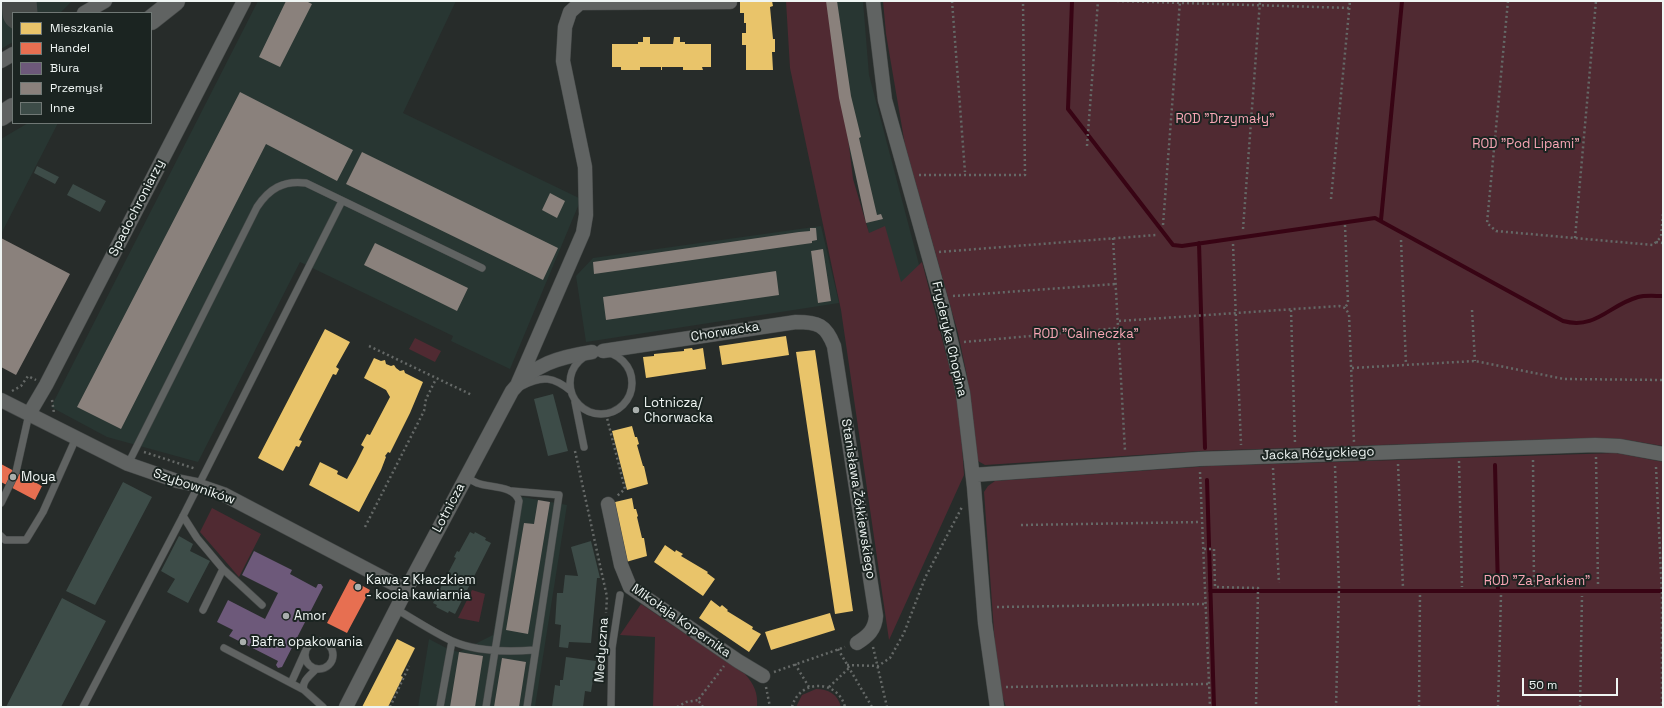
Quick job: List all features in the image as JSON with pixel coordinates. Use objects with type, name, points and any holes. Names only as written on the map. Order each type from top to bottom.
[{"type":"street","points":[[86,12],[105,1]]},
{"type":"street","points":[[152,19],[175,1]]},
{"type":"street","name":"Spadochroniarzy","points":[[29,414],[46,385],[244,1]]},
{"type":"street","name":"Fryderyka Chopina","points":[[873,1],[885,100],[955,354],[963,393],[974,481],[985,623],[997,707]]},
{"type":"street","points":[[515,388],[581,242],[586,215],[585,167],[563,60],[565,27],[570,12],[580,3],[730,2]]},
{"type":"street","points":[[1,61],[12,55]]},
{"type":"street","points":[[1,116],[12,109]]},
{"type":"street","name":"Chorwacka","points":[[598,352],[796,322],[807,322],[823,327],[831,337],[834,346]]},
{"type":"street","name":"Stanisława Żółkiewskiego","points":[[834,346],[876,616],[875,624],[870,634]]},
{"type":"street","name":"Lotnicza","points":[[346,707],[406,590],[515,388],[534,369],[545,363],[558,358],[598,352]]},
{"type":"street","name":"Szybowników","points":[[2,403],[29,414],[128,464],[177,481],[197,485],[223,494],[406,590]]},
{"type":"street","name":"Jacka Różyckiego","points":[[974,481],[1199,458],[1595,445],[1619,446],[1663,454]]},
{"type":"street","name":"Mikołaja Kopernika","points":[[608,504],[621,565],[630,587],[731,657],[763,676]]},
{"type":"street","points":[[857,643],[870,634]]},
{"type":"lane","points":[[128,464],[257,207],[265,196],[282,184],[297,182],[306,183],[482,268]]},
{"type":"lane","points":[[83,707],[182,516],[342,200]]},
{"type":"lane","points":[[575,400],[580,406],[590,412],[606,414],[619,409],[627,402],[632,389],[633,382],[628,366],[617,355],[598,352],[583,357],[577,363],[571,374],[571,391],[575,400],[584,447]]},
{"type":"lane","points":[[515,388],[546,379],[557,380],[571,391]]},
{"type":"lane","points":[[1,503],[16,472],[29,414]]},
{"type":"lane","points":[[1,536],[5,540],[26,540],[43,512],[76,438]]},
{"type":"lane","points":[[466,477],[477,483],[512,491],[558,495],[534,650],[534,663],[527,707]]},
{"type":"lane","points":[[486,707],[519,507],[518,496],[512,491]]},
{"type":"lane","points":[[182,516],[197,538],[224,569],[262,605]]},
{"type":"lane","points":[[203,610],[224,569]]},
{"type":"lane","name":"Medyczna","points":[[611,707],[612,648],[620,595]]},
{"type":"lane","points":[[396,609],[452,641],[468,647],[496,651],[534,650]]},
{"type":"lane","points":[[291,682],[305,652],[309,644],[316,640],[325,641],[331,647],[334,655],[331,662],[325,668],[316,669],[307,663],[305,652]]},
{"type":"lane","points":[[440,707],[452,641]]},
{"type":"lane","points":[[224,648],[291,682],[304,690],[323,707]]},
{"type":"lane","points":[[304,690],[304,682],[316,669]]},
{"type":"path","points":[[952,1],[965,172]]},
{"type":"path","points":[[914,175],[1025,175],[1023,1]]},
{"type":"path","points":[[1087,146],[1098,1]]},
{"type":"path","points":[[1118,1],[1350,8]]},
{"type":"path","points":[[1243,229],[1260,1]]},
{"type":"path","points":[[1331,199],[1350,1]]},
{"type":"path","points":[[1508,1],[1487,223],[1496,231],[1653,245],[1661,237],[1663,214]]},
{"type":"path","points":[[1575,238],[1596,1]]},
{"type":"path","points":[[1163,225],[1180,2]]},
{"type":"path","points":[[1345,225],[1348,302],[1345,308]]},
{"type":"path","points":[[939,252],[1156,235]]},
{"type":"path","points":[[1113,238],[1126,456]]},
{"type":"path","points":[[1401,240],[1406,365]]},
{"type":"path","points":[[1656,242],[1663,243]]},
{"type":"path","points":[[1233,244],[1242,450]]},
{"type":"path","points":[[950,296],[1116,284]]},
{"type":"path","points":[[1119,321],[1339,306],[1345,308],[1349,314],[1354,447]]},
{"type":"path","points":[[1291,310],[1295,449]]},
{"type":"path","points":[[1472,310],[1475,361]]},
{"type":"path","points":[[962,342],[1119,328]]},
{"type":"path","points":[[369,346],[472,395]]},
{"type":"path","points":[[1352,368],[1475,361],[1564,379],[1663,380]]},
{"type":"path","points":[[365,527],[424,411],[426,399],[436,378]]},
{"type":"path","points":[[606,414],[625,489],[608,504]]},
{"type":"path","points":[[575,451],[607,597]]},
{"type":"path","points":[[1596,454],[1598,584]]},
{"type":"path","points":[[1533,456],[1534,588]]},
{"type":"path","points":[[1459,458],[1462,587]]},
{"type":"path","points":[[1398,460],[1403,588]]},
{"type":"path","points":[[1335,462],[1339,587],[1336,707]]},
{"type":"path","points":[[1273,464],[1279,584]]},
{"type":"path","points":[[1200,467],[1201,522],[1205,549],[1210,707]]},
{"type":"path","points":[[1656,467],[1662,594],[1662,707]]},
{"type":"path","points":[[829,687],[848,667],[878,666],[890,658],[904,633],[924,578],[974,481]]},
{"type":"path","points":[[1021,525],[1201,522]]},
{"type":"path","points":[[1205,549],[1214,549],[1215,588],[1258,588],[1256,707]]},
{"type":"path","points":[[1419,707],[1420,593]]},
{"type":"path","points":[[1498,707],[1501,595]]},
{"type":"path","points":[[1580,707],[1582,596]]},
{"type":"path","points":[[992,607],[1206,604]]},
{"type":"path","points":[[870,634],[887,707]]},
{"type":"path","points":[[770,707],[763,676],[857,643]]},
{"type":"path","points":[[838,649],[872,707]]},
{"type":"path","points":[[676,707],[686,702],[698,700],[731,657]]},
{"type":"path","points":[[795,664],[809,687]]},
{"type":"path","points":[[390,707],[409,666]]},
{"type":"path","points":[[1009,687],[1209,684]]},
{"type":"path","points":[[792,707],[798,695],[809,687],[819,685],[829,687],[840,696],[845,707]]},
{"type":"path","points":[[698,700],[703,707]]},
{"type":"shaded area","points":[[1,1],[72,1],[61,12],[12,12],[12,43],[1,49]]},
{"type":"shaded area","points":[[258,1],[456,1],[403,113],[581,199],[510,369],[451,341],[453,336],[300,262],[198,462],[107,437],[51,407]]},
{"type":"shaded area","points":[[825,1],[863,1],[869,75],[922,276],[891,287],[876,264],[837,98]]},
{"type":"shaded area","points":[[26,124],[57,124],[1,234],[1,139]]},
{"type":"shaded area","points":[[821,226],[839,303],[586,342],[576,276],[593,258]]},
{"type":"shaded area","points":[[517,496],[567,505],[535,707],[418,707],[429,639],[450,650],[459,652],[493,635]]},
{"type":"green space","points":[[786,1],[834,1],[837,45],[853,179],[869,233],[885,226],[901,282],[922,262],[959,404],[964,475],[889,640],[841,310],[790,68]]},
{"type":"green space","points":[[883,1],[1663,1],[1663,446],[1622,439],[1587,438],[1200,451],[985,465],[978,461],[967,376],[958,333],[905,145],[886,34]]},
{"type":"green space","points":[[415,338],[441,351],[435,362],[409,349]]},
{"type":"green space","name":"ROD \"Za Parkiem\"","points":[[1616,453],[1663,462],[1663,707],[1006,707],[1000,688],[995,645],[984,492],[988,486],[995,481],[1211,466]]},
{"type":"green space","points":[[212,508],[261,534],[239,577],[200,532]]},
{"type":"green space","points":[[472,590],[485,594],[479,622],[458,618]]},
{"type":"green space","points":[[641,604],[745,674],[755,689],[757,707],[653,707],[655,637],[620,635]]},
{"type":"green space","points":[[816,689],[825,690],[832,693],[840,702],[841,707],[796,707],[802,695]]},
{"type":"building: Mieszkania","points":[[740,1],[772,1],[773,6],[770,7],[773,39],[775,39],[775,52],[772,52],[773,70],[746,70],[746,45],[742,45],[742,33],[746,33],[746,23],[744,23],[744,13],[740,13]]},
{"type":"building: Mieszkania","points":[[643,37],[650,37],[650,44],[673,44],[674,37],[680,37],[680,42],[685,42],[685,44],[711,44],[711,67],[702,67],[703,70],[683,70],[683,67],[662,67],[661,70],[661,67],[640,67],[640,70],[621,70],[621,67],[612,67],[612,44],[638,44],[638,42],[643,42]]},
{"type":"building: Mieszkania","points":[[325,329],[350,342],[336,367],[339,369],[336,375],[333,374],[299,440],[302,441],[299,447],[296,446],[283,471],[258,458]]},
{"type":"building: Mieszkania","points":[[786,336],[789,355],[722,365],[719,346]]},
{"type":"building: Mieszkania","points":[[692,348],[693,350],[703,348],[706,369],[646,378],[643,357],[654,356],[654,354],[684,351],[684,349]]},
{"type":"building: Mieszkania","points":[[815,350],[853,611],[835,614],[796,352]]},
{"type":"building: Mieszkania","points":[[374,358],[381,361],[385,360],[386,364],[391,366],[394,365],[400,371],[404,370],[405,373],[423,382],[410,413],[390,453],[388,452],[385,456],[386,457],[381,470],[359,512],[309,485],[320,462],[338,471],[337,474],[347,479],[364,447],[361,445],[367,434],[370,435],[390,397],[386,390],[364,378]]},
{"type":"building: Mieszkania","points":[[632,426],[639,444],[637,445],[648,484],[627,490],[612,431]]},
{"type":"building: Mieszkania","points":[[632,498],[634,509],[636,509],[638,516],[642,538],[644,538],[647,556],[626,562],[611,503]]},
{"type":"building: Mieszkania","points":[[665,545],[675,552],[676,550],[683,554],[681,556],[708,572],[707,573],[715,579],[703,596],[654,562]]},
{"type":"building: Mieszkania","points":[[711,600],[720,607],[722,605],[728,610],[727,611],[753,627],[752,629],[761,634],[749,652],[699,618]]},
{"type":"building: Mieszkania","points":[[830,613],[835,630],[771,650],[765,632]]},
{"type":"building: Mieszkania","points":[[397,639],[415,648],[388,707],[362,707]]},
{"type":"building: Handel","name":"Moya","points":[[1,464],[42,486],[35,500],[1,482]]},
{"type":"building: Handel","points":[[350,579],[370,590],[347,633],[327,623]]},
{"type":"building: Biura","points":[[254,551],[292,570],[290,574],[316,588],[318,584],[321,584],[323,587],[282,667],[278,668],[276,665],[278,661],[229,636],[233,630],[217,622],[228,600],[265,619],[278,593],[242,575]]},
{"type":"building: Przemysł","points":[[286,1],[306,1],[312,4],[280,67],[259,57]]},
{"type":"building: Przemysł","points":[[826,1],[837,1],[851,96],[861,137],[859,138],[877,215],[881,214],[883,219],[866,223],[839,98]]},
{"type":"building: Przemysł","points":[[240,92],[353,150],[337,181],[266,144],[121,429],[77,407]]},
{"type":"building: Przemysł","points":[[362,152],[558,248],[543,280],[346,184]]},
{"type":"building: Przemysł","points":[[550,193],[565,201],[557,218],[542,210]]},
{"type":"building: Przemysł","points":[[810,228],[816,228],[817,240],[812,241],[812,243],[594,274],[593,262],[810,231]]},
{"type":"building: Przemysł","points":[[1,238],[70,274],[16,375],[1,367]]},
{"type":"building: Przemysł","points":[[375,243],[468,288],[457,311],[364,265]]},
{"type":"building: Przemysł","points":[[823,249],[831,301],[818,303],[811,251]]},
{"type":"building: Przemysł","points":[[776,271],[779,295],[606,320],[603,297]]},
{"type":"building: Przemysł","points":[[538,500],[550,502],[528,634],[506,630],[524,523],[534,524]]},
{"type":"building: Przemysł","points":[[459,652],[483,656],[475,707],[450,707]]},
{"type":"building: Przemysł","points":[[502,658],[526,662],[519,707],[494,707]]},
{"type":"building: Inne","points":[[37,166],[59,177],[55,184],[34,173]]},
{"type":"building: Inne","points":[[73,184],[106,201],[100,212],[67,195]]},
{"type":"building: Inne","points":[[553,394],[568,451],[548,456],[534,399]]},
{"type":"building: Inne","points":[[123,482],[152,497],[95,605],[66,591]]},
{"type":"building: Inne","points":[[470,532],[474,534],[475,532],[486,538],[485,540],[491,543],[455,614],[449,611],[448,613],[436,607],[437,605],[433,603],[443,583],[441,582],[444,576],[446,577],[456,558],[454,557],[457,551],[459,552]]},
{"type":"building: Inne","points":[[179,536],[193,544],[190,551],[210,561],[188,603],[167,592],[175,579],[161,571]]},
{"type":"building: Inne","points":[[591,541],[600,578],[597,578],[591,643],[569,642],[568,648],[559,647],[561,625],[555,624],[557,593],[563,593],[565,575],[578,576],[571,547]]},
{"type":"building: Inne","points":[[62,598],[106,621],[61,707],[6,707]]},
{"type":"building: Inne","points":[[566,657],[596,661],[591,692],[585,691],[583,707],[552,707],[555,685],[560,686],[560,680],[563,680]]},
{"type":"waterway","points":[[1072,1],[1068,109],[1173,245],[1182,246],[1375,218],[1563,321],[1575,323],[1585,322],[1638,297],[1663,296]]},
{"type":"waterway","points":[[1381,220],[1402,1]]},
{"type":"waterway","points":[[1199,243],[1205,448]]},
{"type":"waterway","points":[[1495,465],[1498,591]]},
{"type":"waterway","points":[[1207,480],[1214,707]]},
{"type":"waterway","points":[[1210,591],[1663,591]]},
{"type":"taxiway","points":[[19,1],[20,12]]},
{"type":"place","name":"Lotnicza/ Chorwacka","points":[[636,410]]},
{"type":"place","name":"Moya","points":[[13,477]]},
{"type":"place","name":"Kawa z Kłaczkiem - kocia kawiarnia","points":[[358,587]]},
{"type":"place","name":"Amor","points":[[286,616]]},
{"type":"place","name":"Bafra opakowania","points":[[243,642]]},
{"type":"park label","name":"ROD \"Drzymały\"","points":[[1225,119]]},
{"type":"park label","name":"ROD \"Pod Lipami\"","points":[[1526,144]]},
{"type":"park label","name":"ROD \"Calineczka\"","points":[[1086,334]]}]
